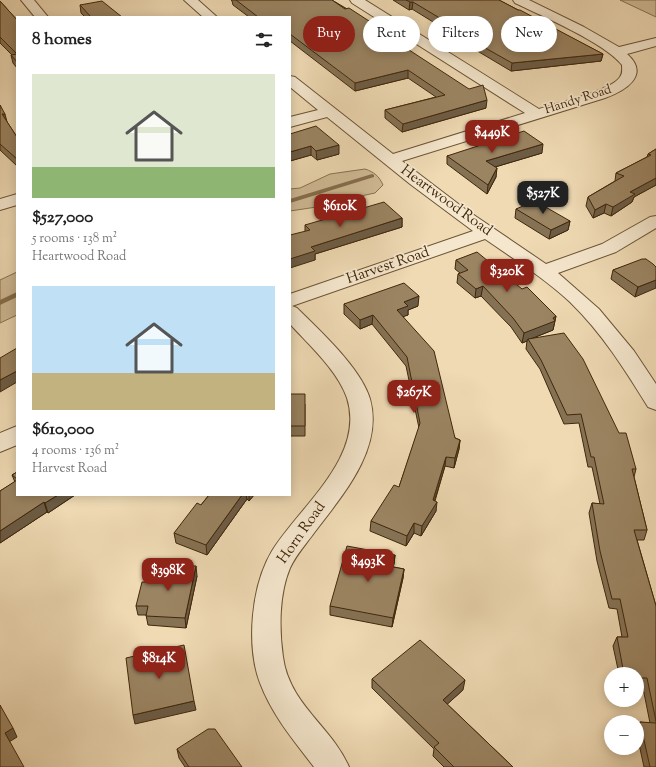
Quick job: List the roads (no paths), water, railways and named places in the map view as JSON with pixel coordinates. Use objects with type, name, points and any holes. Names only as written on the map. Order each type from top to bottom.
[{"type":"street","points":[[26,0],[41,16]]},
{"type":"street","points":[[190,0],[210,16]]},
{"type":"street","points":[[356,0],[537,114]]},
{"type":"street","name":"Handy Road","points":[[390,160],[605,93],[624,82],[630,72],[630,66],[627,60],[617,52],[519,0]]},
{"type":"street","points":[[617,52],[656,42]]},
{"type":"street","name":"Heartwood Road","points":[[291,81],[390,160],[461,214],[545,271],[592,313],[627,356],[656,402]]},
{"type":"street","points":[[291,122],[330,112]]},
{"type":"street","points":[[545,271],[609,248],[656,221]]},
{"type":"street","name":"Harvest Road","points":[[291,301],[487,232]]},
{"type":"street","name":"Horn Road","points":[[291,313],[334,359],[353,386],[359,398],[363,414],[360,436],[353,457],[331,492],[281,559],[273,577],[269,603],[267,648],[271,672],[284,701],[333,767]]},
{"type":"street","points":[[0,444],[16,435]]},
{"type":"waterway","points":[[291,201],[372,176]]},
{"type":"waterway","points":[[0,303],[16,295]]}]
